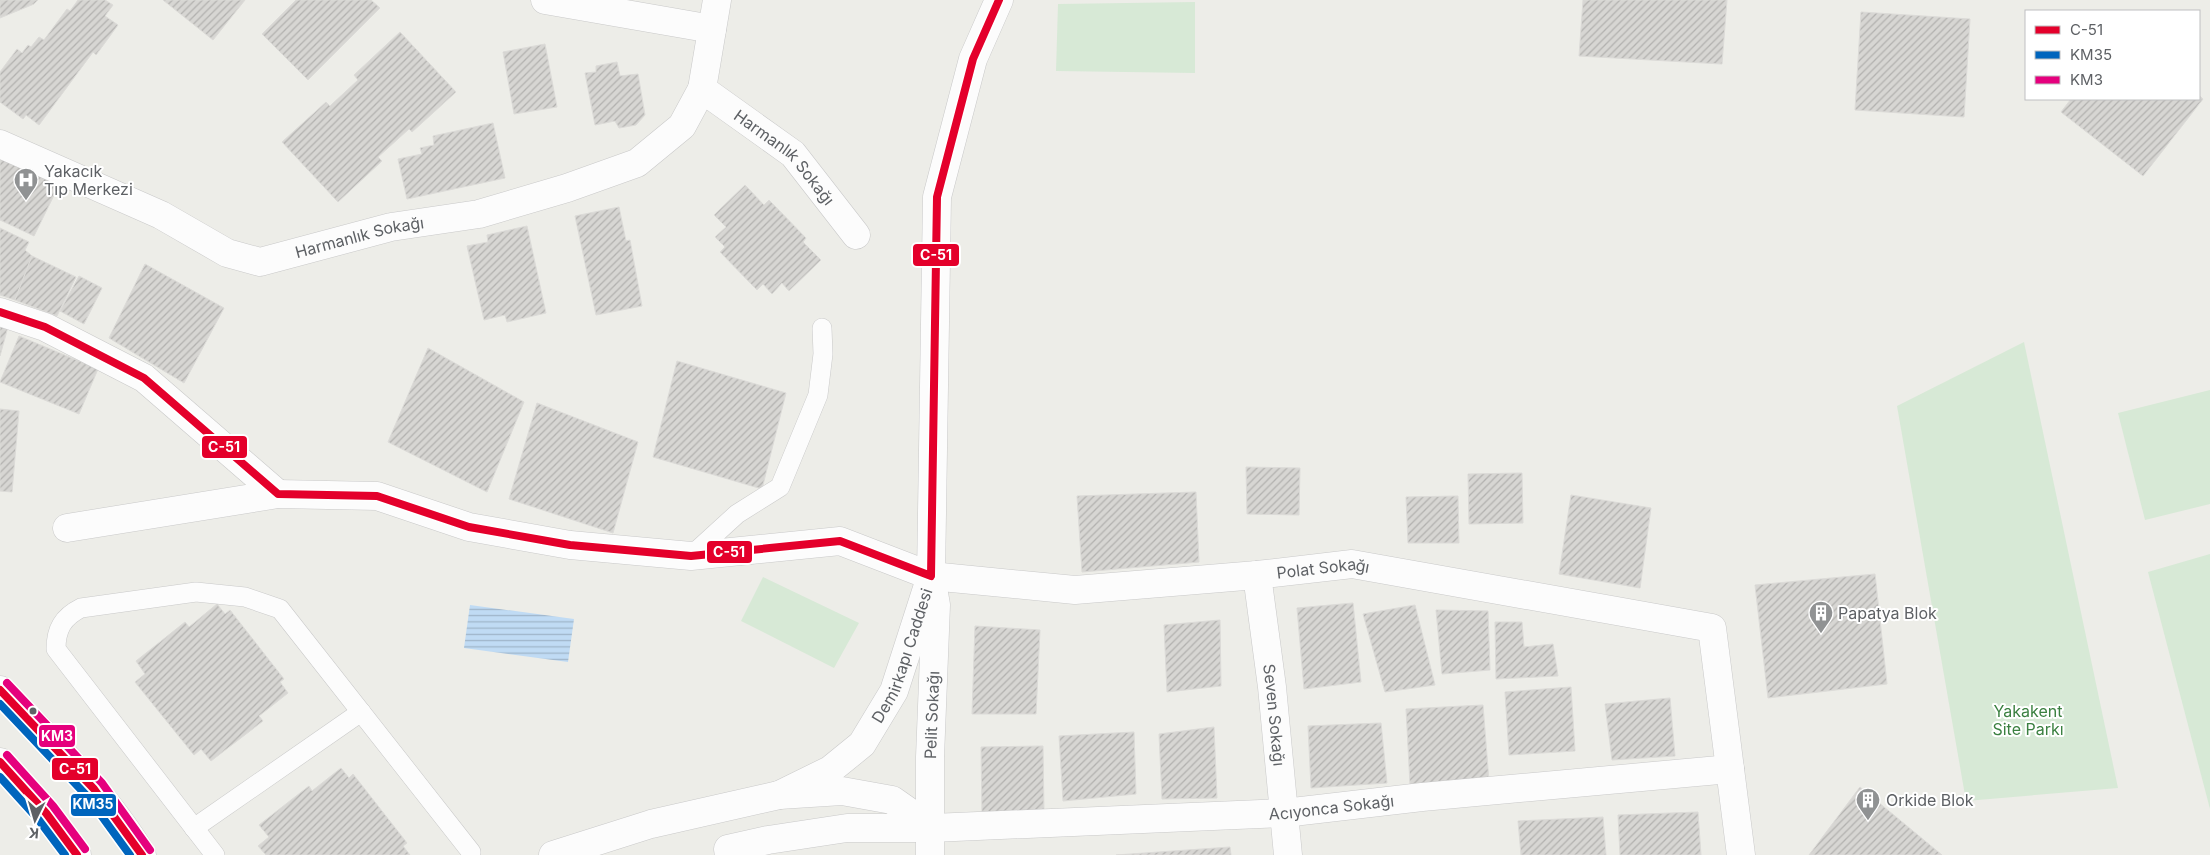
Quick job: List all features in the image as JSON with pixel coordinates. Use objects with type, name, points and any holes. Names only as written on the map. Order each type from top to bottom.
[{"type":"street","points":[[545,0],[712,29]]},
{"type":"street","name":"Harmanlık Sokağı","points":[[0,144],[161,214],[227,253],[260,262],[391,227],[478,214],[567,188],[637,164],[682,126],[702,89],[717,0]]},
{"type":"street","name":"Demirkapı Caddesi","points":[[553,855],[651,824],[779,795],[830,770],[862,744],[894,691],[931,576],[937,197],[973,59],[999,0]]},
{"type":"street","name":"Harmanlık Sokağı","points":[[702,89],[792,154],[856,235]]},
{"type":"street","points":[[0,312],[45,327],[144,378],[278,494]]},
{"type":"street","name":"Polat Sokağı","points":[[67,528],[278,494],[376,496],[469,527],[570,545],[691,556],[840,541],[931,576],[1075,590],[1257,575],[1352,564],[1712,628],[1730,768]]},
{"type":"street","name":"Seven Sokağı","points":[[1257,575],[1272,688],[1288,855]]},
{"type":"street","name":"Pelit Sokağı","points":[[930,855],[932,828],[930,757],[936,605],[931,576]]},
{"type":"street","points":[[0,690],[80,774],[132,838],[142,855]]},
{"type":"street","points":[[0,762],[46,813],[77,855]]},
{"type":"street","points":[[1730,768],[1741,855]]},
{"type":"street","name":"Acıyonca Sokağı","points":[[729,855],[728,848],[847,828],[932,828],[1284,813],[1422,796],[1730,768]]},
{"type":"street","points":[[779,795],[842,791],[892,800],[932,828]]},
{"type":"lane","points":[[691,556],[737,514],[780,487],[818,395],[823,354],[822,328]]},
{"type":"lane","points":[[215,855],[56,649],[58,630],[71,613],[81,608],[196,592],[245,597],[280,609],[471,852]]},
{"type":"lane","points":[[194,828],[361,712]]},
{"type":"green space","points":[[1195,2],[1195,73],[1056,71],[1058,4]]},
{"type":"green space","name":"Yakakent Site Parkı","points":[[2024,342],[2118,788],[1966,801],[1897,406]]},
{"type":"green space","points":[[2210,390],[2210,504],[2145,520],[2118,413]]},
{"type":"green space","points":[[2210,554],[2210,809],[2148,572]]},
{"type":"green space","points":[[763,577],[859,623],[834,668],[741,621]]},
{"type":"water","points":[[470,605],[574,619],[568,662],[464,648]]},
{"type":"building","points":[[0,0],[38,0],[34,4],[0,18]]},
{"type":"building","points":[[78,0],[105,0],[113,5],[105,16],[118,25],[96,55],[93,52],[39,125],[26,115],[23,119],[0,102],[0,72],[17,49],[22,53],[28,45],[31,47],[39,37],[44,40],[67,9],[70,11]]},
{"type":"building","points":[[163,0],[245,0],[213,40]]},
{"type":"building","points":[[296,0],[371,0],[380,8],[308,80],[262,34]]},
{"type":"building","points":[[1583,0],[1727,0],[1722,64],[1579,56]]},
{"type":"building","points":[[1861,12],[1970,19],[1964,117],[1855,110]]},
{"type":"building","points":[[400,32],[456,92],[412,132],[409,129],[378,157],[382,161],[338,202],[282,142],[326,102],[330,106],[358,80],[354,75]]},
{"type":"building","points":[[545,44],[557,107],[514,114],[503,52]]},
{"type":"building","points":[[617,62],[620,76],[638,74],[645,115],[636,125],[619,128],[615,121],[595,125],[585,73],[596,72],[596,66]]},
{"type":"building","points":[[2200,96],[2203,99],[2143,176],[2061,112],[2070,100],[2200,100]]},
{"type":"building","points":[[493,123],[505,178],[407,199],[398,159],[422,154],[420,148],[434,145],[433,136]]},
{"type":"building","name":"Yakacık Tıp Merkezi","points":[[0,157],[60,183],[34,236],[0,220]]},
{"type":"building","points":[[745,185],[764,205],[769,200],[806,238],[803,242],[821,260],[789,291],[782,283],[772,294],[763,284],[757,290],[720,252],[725,247],[715,237],[726,227],[714,215]]},
{"type":"building","points":[[619,207],[626,241],[630,240],[642,306],[596,315],[575,216]]},
{"type":"building","points":[[527,226],[546,313],[507,322],[505,315],[484,320],[467,246],[488,242],[487,235]]},
{"type":"building","points":[[0,228],[29,242],[25,250],[32,256],[15,300],[0,295]]},
{"type":"building","points":[[32,256],[76,277],[57,316],[15,300]]},
{"type":"building","points":[[145,264],[224,308],[184,383],[109,338]]},
{"type":"building","points":[[79,276],[102,288],[84,324],[60,311]]},
{"type":"building","points":[[0,313],[11,316],[0,356]]},
{"type":"building","points":[[19,336],[98,369],[79,414],[0,382]]},
{"type":"building","points":[[428,348],[524,402],[487,492],[388,442]]},
{"type":"building","points":[[677,361],[786,393],[762,489],[653,457]]},
{"type":"building","points":[[537,403],[638,442],[613,533],[509,499]]},
{"type":"building","points":[[0,409],[19,411],[12,492],[0,491]]},
{"type":"building","points":[[1246,467],[1300,468],[1299,515],[1247,514]]},
{"type":"building","points":[[1522,473],[1523,523],[1469,524],[1468,474]]},
{"type":"building","points":[[1196,492],[1199,562],[1082,572],[1077,496]]},
{"type":"building","points":[[1571,495],[1651,508],[1640,588],[1559,574]]},
{"type":"building","points":[[1458,496],[1459,543],[1408,543],[1406,497]]},
{"type":"building","name":"Papatya Blok","points":[[1875,574],[1887,684],[1768,698],[1755,585]]},
{"type":"building","points":[[1353,603],[1361,682],[1304,689],[1297,608]]},
{"type":"building","points":[[217,604],[225,614],[230,610],[284,679],[280,682],[288,693],[259,716],[263,721],[211,761],[201,749],[194,755],[135,682],[145,674],[136,661],[185,622],[189,627]]},
{"type":"building","points":[[1415,605],[1435,685],[1385,692],[1363,614]]},
{"type":"building","points":[[1436,610],[1488,611],[1490,670],[1442,674]]},
{"type":"building","points":[[1220,620],[1221,686],[1167,692],[1164,625]]},
{"type":"building","points":[[1495,622],[1522,622],[1524,647],[1553,644],[1558,676],[1496,679]]},
{"type":"building","points":[[975,626],[1040,630],[1036,714],[972,714]]},
{"type":"building","points":[[1571,687],[1575,751],[1509,755],[1505,692]]},
{"type":"building","points":[[1670,698],[1675,756],[1612,760],[1605,704]]},
{"type":"building","points":[[1483,705],[1489,781],[1410,785],[1406,709]]},
{"type":"building","points":[[1381,723],[1387,783],[1311,788],[1308,726]]},
{"type":"building","points":[[1214,727],[1217,798],[1162,799],[1159,734]]},
{"type":"building","points":[[1134,732],[1136,794],[1063,801],[1059,736]]},
{"type":"building","points":[[1043,746],[1044,812],[982,816],[981,747]]},
{"type":"building","points":[[341,768],[349,778],[353,774],[407,843],[403,846],[410,855],[266,855],[258,846],[269,837],[259,825],[309,786],[312,791]]},
{"type":"building","name":"Orkide Blok","points":[[1860,787],[1942,855],[1809,855]]},
{"type":"building","points":[[1698,812],[1701,855],[1620,855],[1618,815]]},
{"type":"building","points":[[1603,817],[1606,855],[1521,855],[1518,821]]},
{"type":"building","points":[[1230,847],[1231,855],[1116,855]]},
{"type":"transit line","name":"C-51","points":[[0,312],[45,327],[144,378],[278,494],[377,496],[469,527],[570,545],[691,556],[840,541],[931,576],[937,197],[973,59],[999,0]]},
{"type":"transit line","name":"KM3","points":[[7,683],[102,783],[150,850]]},
{"type":"transit line","name":"C-51","points":[[0,690],[94,789],[142,855]]},
{"type":"transit line","name":"KM35","points":[[0,704],[87,796],[130,855]]},
{"type":"transit line","name":"KM3","points":[[7,755],[53,806],[85,849]]},
{"type":"transit line","name":"C-51","points":[[0,762],[46,813],[77,855]]},
{"type":"transit line","name":"KM35","points":[[0,777],[38,819],[65,855]]},
{"type":"place","name":"Yakacık Tıp Merkezi","points":[[26,201]]},
{"type":"place","name":"Papatya Blok","points":[[1821,634]]},
{"type":"place","name":"Orkide Blok","points":[[1868,821]]}]
